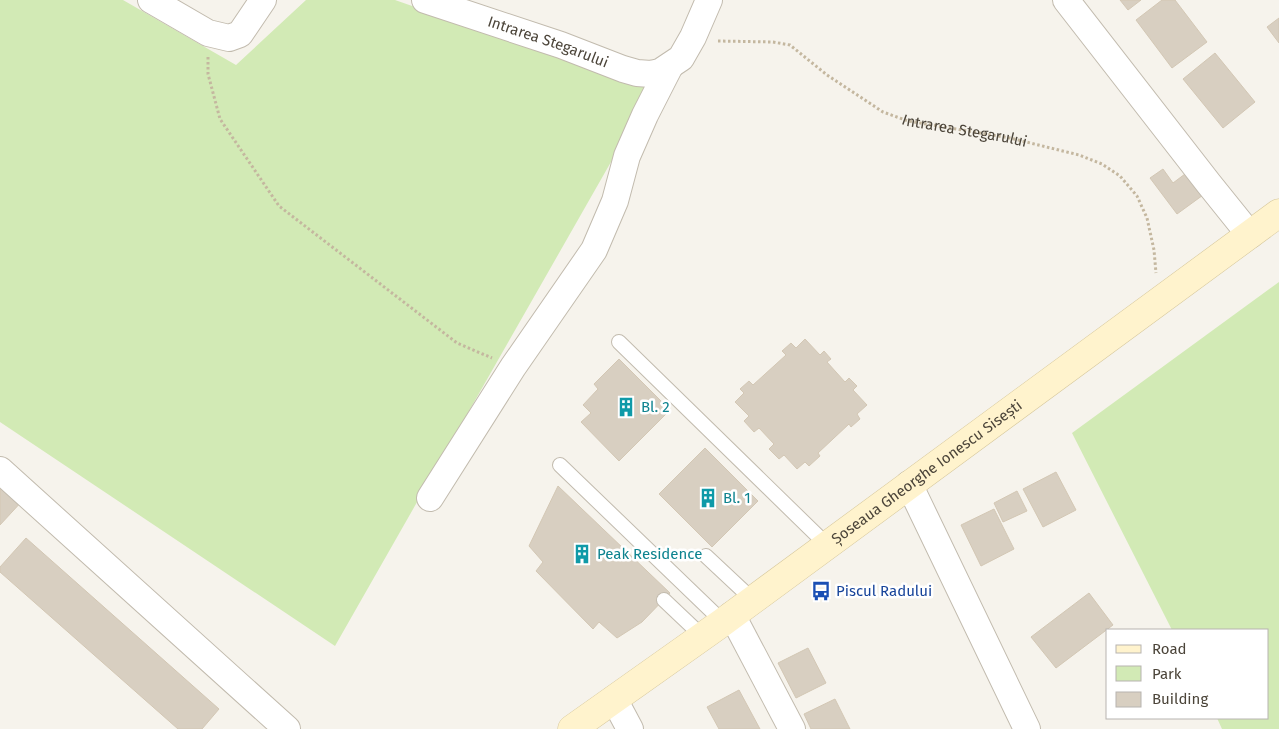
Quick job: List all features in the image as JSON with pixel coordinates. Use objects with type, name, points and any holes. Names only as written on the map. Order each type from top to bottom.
[{"type":"main road","name":"Șoseaua Gheorghe Ionescu Sisești","points":[[572,729],[727,618],[1279,213]]},
{"type":"street","points":[[151,0],[208,33],[229,38],[240,34],[263,0]]},
{"type":"street","name":"Intrarea Stegarului","points":[[425,0],[561,45],[637,73],[651,74],[660,72],[670,66]]},
{"type":"street","points":[[430,498],[513,367],[594,250],[615,201],[627,156],[645,115],[670,66],[681,58],[693,37],[709,0]]},
{"type":"street","points":[[1066,0],[1250,235]]},
{"type":"street","points":[[0,470],[287,729]]},
{"type":"street","points":[[909,484],[1027,729]]},
{"type":"street","points":[[727,618],[792,729]]},
{"type":"street","points":[[614,699],[630,729]]},
{"type":"lane","points":[[619,342],[827,545]]},
{"type":"lane","points":[[560,465],[727,618]]},
{"type":"lane","points":[[706,556],[727,618]]},
{"type":"lane","points":[[664,600],[727,618]]},
{"type":"path","points":[[208,33],[208,74],[220,119],[279,206],[457,343],[513,367]]},
{"type":"path","name":"Intrarea Stegarului","points":[[693,37],[717,41],[773,42],[790,45],[827,75],[883,112],[908,121],[1010,138],[1079,155],[1102,164],[1120,176],[1138,196],[1147,218],[1154,250],[1160,301]]},
{"type":"green space","points":[[0,0],[123,0],[236,65],[306,0],[395,0],[652,90],[335,646],[0,422]]},
{"type":"green space","points":[[1279,282],[1279,729],[1222,729],[1217,719],[1269,719],[1269,629],[1171,629],[1072,433]]},
{"type":"building","points":[[1120,0],[1141,0],[1128,10]]},
{"type":"building","points":[[1162,0],[1175,0],[1207,42],[1172,68],[1136,20]]},
{"type":"building","points":[[1279,18],[1279,43],[1267,27]]},
{"type":"building","points":[[1215,53],[1255,102],[1223,128],[1183,79]]},
{"type":"building","points":[[1193,168],[1210,190],[1177,214],[1150,178],[1163,169],[1173,183]]},
{"type":"building","points":[[805,339],[820,355],[824,351],[831,359],[827,362],[845,382],[849,378],[857,386],[853,390],[867,405],[857,414],[860,419],[851,427],[849,424],[818,453],[820,456],[809,466],[805,462],[797,469],[784,455],[779,459],[769,449],[774,444],[759,428],[754,432],[744,421],[749,416],[735,402],[744,393],[740,389],[749,381],[753,385],[786,355],[782,351],[791,343],[796,348]]},
{"type":"building","name":"Bl. 2","points":[[619,359],[670,410],[619,461],[581,422],[591,413],[583,405],[598,389],[594,384]]},
{"type":"building","name":"Bl. 1","points":[[705,448],[758,501],[712,547],[659,494]]},
{"type":"building","points":[[1056,472],[1076,510],[1043,527],[1023,489]]},
{"type":"building","points":[[0,478],[24,499],[0,525]]},
{"type":"building","name":"Peak Residence","points":[[558,486],[670,593],[642,622],[617,638],[599,622],[593,629],[536,571],[543,562],[529,546]]},
{"type":"building","points":[[1017,491],[1027,511],[1003,522],[994,503]]},
{"type":"building","points":[[994,509],[1014,549],[981,566],[961,525]]},
{"type":"building","points":[[26,538],[219,709],[202,729],[178,729],[0,572],[0,567]]},
{"type":"building","points":[[1089,593],[1113,625],[1056,668],[1031,637]]},
{"type":"building","points":[[808,648],[826,683],[796,698],[778,663]]},
{"type":"building","points":[[739,690],[760,729],[719,729],[707,707]]},
{"type":"building","points":[[835,699],[850,729],[811,729],[804,714]]},
{"type":"place","name":"Bl. 2","points":[[626,407]]},
{"type":"place","name":"Bl. 1","points":[[708,498]]},
{"type":"place","name":"Peak Residence","points":[[582,554]]},
{"type":"place","name":"Piscul Radului","points":[[821,591]]}]
